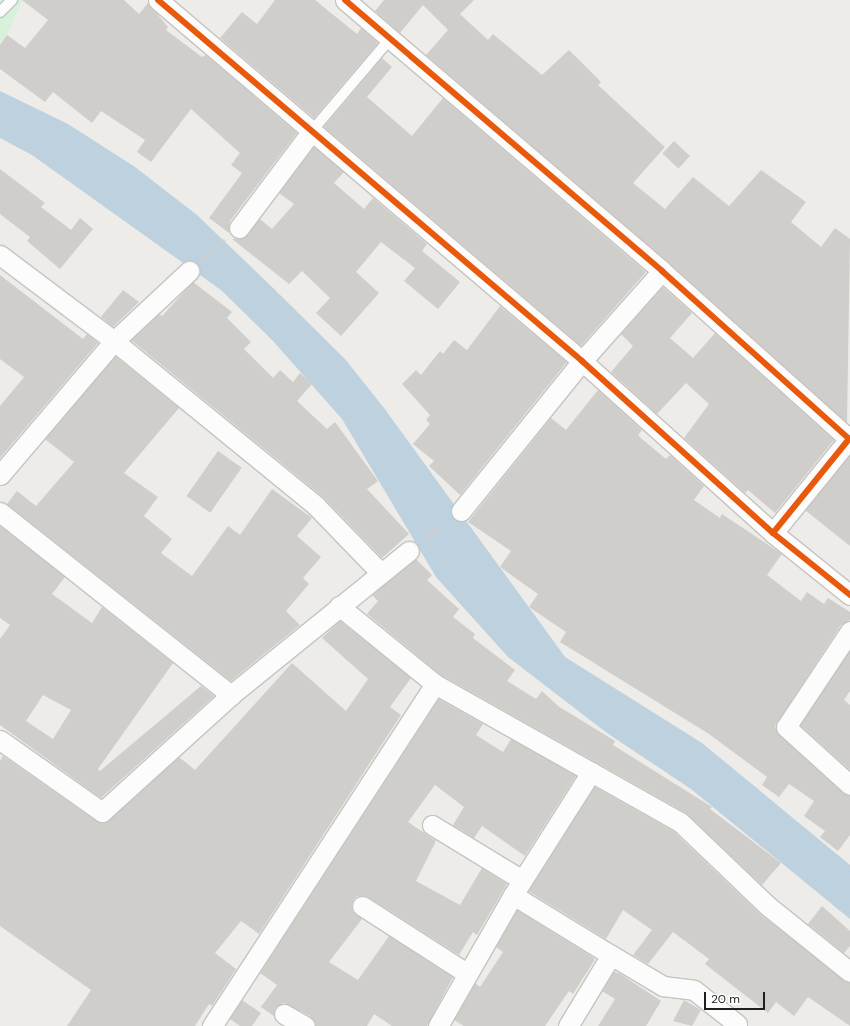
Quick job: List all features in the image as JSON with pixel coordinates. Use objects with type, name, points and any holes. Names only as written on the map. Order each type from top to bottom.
[{"type":"street","points":[[158,0],[311,132],[582,361],[773,533],[850,595]]},
{"type":"street","points":[[345,0],[662,271],[849,440],[773,533]]},
{"type":"street","points":[[239,228],[311,132]]},
{"type":"street","points":[[0,255],[114,341],[316,506],[380,572]]},
{"type":"street","points":[[0,475],[114,341],[189,271]]},
{"type":"street","points":[[461,511],[582,361],[662,271]]},
{"type":"street","points":[[0,512],[231,695]]},
{"type":"street","points":[[0,740],[102,812],[231,695],[380,572],[409,551]]},
{"type":"street","points":[[339,606],[435,684],[680,822],[768,906],[850,972]]},
{"type":"street","points":[[850,632],[786,727],[850,785]]},
{"type":"street","points":[[212,1026],[435,684]]},
{"type":"street","points":[[438,1026],[465,972],[517,887],[591,772]]},
{"type":"street","points":[[432,825],[611,955],[663,986],[694,990],[738,1025]]},
{"type":"street","points":[[362,906],[465,972]]},
{"type":"street","points":[[568,1026],[611,955]]},
{"type":"street","points":[[284,1014],[305,1026]]},
{"type":"lane","points":[[0,12],[12,0]]},
{"type":"lane","points":[[311,132],[390,38]]},
{"type":"path","points":[[189,271],[239,228]]},
{"type":"path","points":[[409,551],[461,511]]},
{"type":"green space","points":[[0,0],[22,0],[7,35],[0,44]]},
{"type":"water","points":[[0,91],[68,124],[135,167],[197,215],[271,286],[345,359],[384,408],[565,657],[702,743],[850,865],[850,919],[691,789],[607,733],[508,657],[436,577],[342,419],[273,341],[221,290],[32,155],[0,138]]},
{"type":"building","points":[[22,0],[124,0],[139,14],[148,3],[168,27],[166,30],[202,57],[206,55],[297,133],[230,221],[229,233],[209,218],[242,173],[231,165],[240,153],[191,109],[151,162],[137,152],[145,140],[101,111],[92,123],[53,92],[45,102],[0,69],[0,45],[7,35],[25,48],[48,20]]},
{"type":"building","points":[[275,0],[315,0],[357,34],[361,28],[378,43],[314,118],[220,38],[242,12],[257,24]]},
{"type":"building","points":[[384,0],[474,0],[460,14],[488,40],[493,34],[542,75],[569,50],[601,82],[598,85],[665,147],[633,183],[665,209],[693,177],[729,206],[761,170],[806,202],[791,222],[821,247],[835,228],[850,239],[847,423],[669,263],[426,55],[448,30],[423,5],[400,33],[375,11]]},
{"type":"building","points":[[382,58],[392,67],[367,97],[412,136],[443,98],[646,272],[581,346],[324,127]]},
{"type":"building","points":[[674,141],[690,156],[678,168],[662,153]]},
{"type":"building","points":[[314,147],[344,172],[334,183],[364,209],[373,198],[427,244],[422,251],[460,282],[438,309],[404,281],[415,268],[381,242],[356,272],[379,293],[341,336],[316,313],[330,298],[302,271],[289,284],[232,239],[244,238],[260,219],[272,229],[294,204],[279,193]]},
{"type":"building","points":[[0,169],[45,203],[41,207],[71,230],[80,218],[93,229],[60,269],[27,241],[30,237],[0,214]]},
{"type":"building","points":[[0,275],[83,339],[87,334],[98,343],[0,458],[0,406],[24,377],[0,359]]},
{"type":"building","points":[[193,282],[232,312],[227,318],[251,342],[244,349],[273,378],[280,370],[293,382],[300,373],[312,384],[297,401],[327,429],[335,422],[378,481],[367,489],[409,534],[382,558],[323,497],[131,340],[159,314],[162,316]]},
{"type":"building","points":[[663,287],[692,313],[670,338],[693,358],[715,333],[834,440],[775,513],[748,490],[745,493],[684,438],[709,404],[686,383],[657,414],[611,372],[633,346],[621,334]]},
{"type":"building","points":[[123,290],[139,302],[113,327],[101,317]]},
{"type":"building","points":[[500,306],[567,362],[460,495],[429,466],[434,461],[413,444],[430,424],[426,420],[430,415],[402,384],[416,370],[421,375],[440,351],[443,354],[454,340],[467,350]]},
{"type":"building","points":[[115,356],[179,408],[124,473],[158,497],[144,516],[172,539],[161,553],[192,576],[228,526],[240,535],[272,489],[312,518],[297,536],[321,557],[303,578],[309,584],[286,611],[300,625],[231,681],[7,504],[17,491],[36,506],[74,462],[45,439]]},
{"type":"building","points":[[598,390],[642,430],[638,435],[642,439],[666,459],[670,455],[704,486],[694,500],[720,518],[722,514],[782,554],[767,575],[801,601],[807,592],[824,604],[828,598],[850,612],[850,620],[841,625],[775,726],[779,735],[843,793],[850,796],[850,835],[838,851],[820,837],[825,831],[804,816],[814,801],[789,784],[779,797],[762,785],[767,777],[709,734],[560,642],[566,632],[529,607],[538,594],[500,567],[511,551],[468,522],[551,418],[566,430]]},
{"type":"building","points":[[218,451],[242,468],[210,513],[186,496]]},
{"type":"building","points":[[850,455],[850,546],[805,510]]},
{"type":"building","points":[[0,526],[65,577],[52,594],[92,623],[102,607],[173,663],[98,769],[100,771],[201,686],[214,696],[101,798],[0,725],[0,639],[10,625],[0,618]],"holes":[[[43,695],[71,710],[53,739],[26,721]]]},
{"type":"building","points":[[416,559],[432,575],[427,580],[459,609],[453,617],[475,634],[473,638],[515,670],[507,681],[536,699],[542,691],[558,706],[615,741],[613,745],[712,807],[710,809],[781,863],[762,885],[686,813],[441,675],[367,614],[378,601],[372,595]]},
{"type":"building","points":[[340,621],[411,678],[390,707],[401,715],[259,934],[241,921],[215,953],[236,969],[212,1006],[209,1004],[195,1026],[67,1026],[91,990],[0,926],[0,761],[3,756],[96,821],[105,822],[179,757],[195,770],[292,663],[346,711],[368,679],[322,638]]},
{"type":"building","points":[[850,651],[850,691],[844,700],[850,705],[850,770],[800,725]]},
{"type":"building","points":[[439,699],[483,724],[476,735],[503,752],[511,739],[576,776],[525,856],[482,826],[474,838],[453,825],[464,807],[435,785],[408,822],[436,841],[416,881],[460,905],[482,868],[507,884],[477,935],[473,932],[459,955],[368,897],[357,896],[353,900],[352,911],[362,919],[329,962],[358,980],[389,936],[453,977],[427,1026],[392,1026],[374,1014],[367,1026],[316,1026],[310,1016],[284,1003],[275,1008],[274,1016],[261,1007],[277,985],[260,973]]},
{"type":"building","points":[[595,787],[673,831],[761,915],[850,983],[850,1026],[808,997],[794,1016],[776,1002],[768,1013],[705,964],[709,959],[673,932],[648,964],[633,955],[652,930],[623,910],[606,939],[528,891]]},
{"type":"building","points":[[822,906],[850,931],[850,946],[844,953],[808,924]]},
{"type":"building","points":[[517,910],[594,958],[594,961],[573,994],[569,991],[545,1026],[464,1026],[454,1020],[475,983],[480,987],[503,952],[496,947]]},
{"type":"building","points":[[613,972],[619,973],[661,1001],[646,1026],[598,1026],[615,999],[602,991]]},
{"type":"building","points":[[242,1000],[261,1013],[252,1026],[240,1026],[230,1019]]},
{"type":"building","points":[[684,1000],[701,1010],[692,1026],[673,1021]]},
{"type":"cycle path","points":[[158,0],[582,361],[773,533],[850,595]]},
{"type":"cycle path","points":[[345,0],[662,271],[849,439],[773,533]]}]
